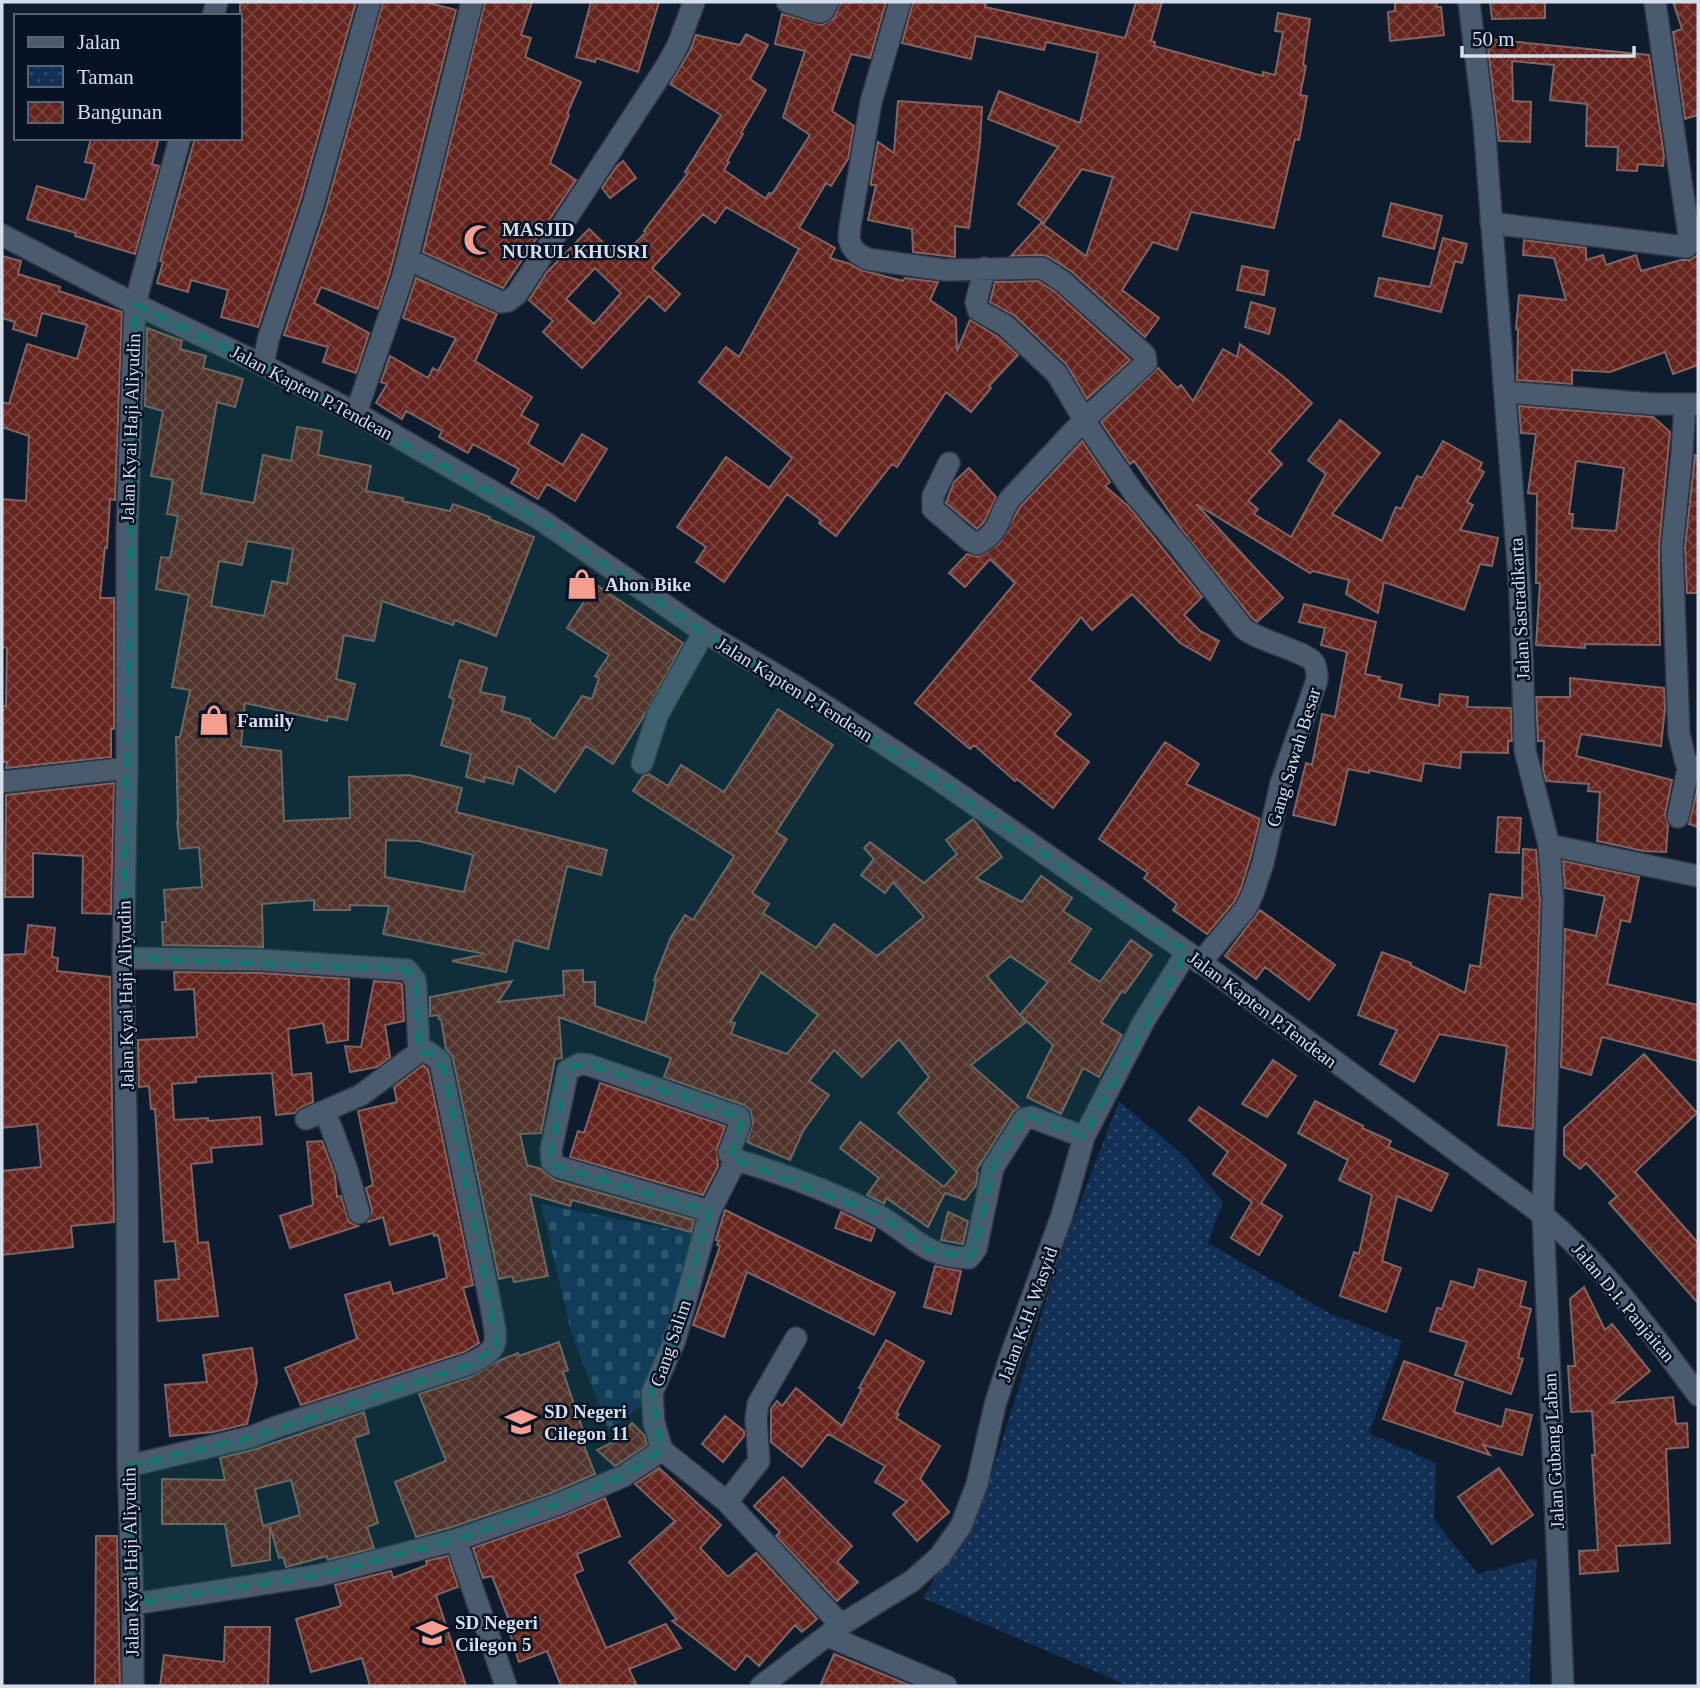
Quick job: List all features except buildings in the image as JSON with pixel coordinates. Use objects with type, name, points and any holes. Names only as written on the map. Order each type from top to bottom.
[{"type":"street","points":[[264,365],[268,340],[313,205],[370,2]]},
{"type":"street","points":[[356,413],[407,259],[472,2]]},
{"type":"street","points":[[407,259],[501,302],[509,301],[517,294],[667,65],[685,29],[694,2]]},
{"type":"street","points":[[787,2],[819,12],[823,11],[828,2]]},
{"type":"street","points":[[900,2],[871,102],[850,226],[849,239],[852,247],[867,259],[945,270],[1042,268],[1144,355],[1146,363],[1084,420],[1010,499],[1004,507],[1000,524],[977,544],[933,509],[933,496],[949,463]]},
{"type":"street","name":"Jalan Sastradikarta","points":[[1469,2],[1484,122],[1520,591],[1525,750],[1549,845],[1553,900],[1543,1215]]},
{"type":"street","points":[[1492,223],[1686,247],[1690,243],[1655,2]]},
{"type":"street","name":"Jalan Kyai Haji Aliyudin","points":[[133,1686],[123,958],[127,768],[127,531],[135,304],[179,140]]},
{"type":"street","name":"Jalan Kapten P.Tendean","points":[[2,235],[356,413],[540,519],[704,632],[795,686],[939,780],[1194,958],[1543,1215]]},
{"type":"street","name":"Gang Sawah Besar","points":[[985,268],[976,307],[1006,326],[1057,374],[1133,493],[1179,545],[1243,628],[1257,638],[1309,657],[1317,670],[1317,680],[1281,783],[1263,863],[1253,893],[1245,908],[1194,958]]},
{"type":"street","points":[[1505,392],[1653,404],[1691,404],[1672,547],[1679,734],[1683,756],[1694,767],[1678,817]]},
{"type":"street","points":[[642,763],[658,715],[704,632]]},
{"type":"street","points":[[2,782],[127,768]]},
{"type":"street","points":[[1549,845],[1698,876]]},
{"type":"street","points":[[123,958],[262,960],[407,970],[415,980],[419,1052]]},
{"type":"street","name":"Jalan K.H. Wasyid","points":[[765,1685],[834,1631],[912,1581],[940,1556],[961,1526],[977,1484],[995,1405],[1062,1215],[1084,1137],[1121,1064],[1194,958]]},
{"type":"street","points":[[128,1466],[251,1437],[470,1364],[494,1349],[496,1339],[491,1307],[444,1071],[435,1056],[428,1052],[419,1052],[361,1095],[315,1115],[347,1170],[359,1213]]},
{"type":"street","name":"Gang Salim","points":[[662,1450],[654,1423],[652,1393],[674,1340],[710,1211],[731,1170],[733,1160],[729,1153],[740,1124],[739,1118],[589,1065],[580,1064],[568,1070],[551,1150],[552,1162],[559,1167],[710,1211]]},
{"type":"street","points":[[733,1160],[825,1192],[877,1214],[930,1251],[969,1258],[976,1249],[993,1168],[1024,1119],[1031,1117],[1084,1137]]},
{"type":"street","name":"Jalan D.I. Panjaitan","points":[[1543,1215],[1570,1238],[1647,1325],[1698,1395]]},
{"type":"street","name":"Jalan Gubang Laban","points":[[1543,1215],[1563,1686]]},
{"type":"street","points":[[727,1502],[758,1461],[758,1404],[796,1338]]},
{"type":"street","points":[[133,1604],[321,1575],[456,1540],[556,1506],[613,1481],[662,1450],[727,1502],[834,1631],[946,1686]]},
{"type":"street","points":[[456,1540],[506,1686]]},
{"type":"highlighted area","points":[[135,304],[263,365],[540,519],[704,632],[939,780],[1187,952],[1084,1137],[1026,1115],[993,1168],[976,1249],[969,1258],[930,1251],[877,1214],[730,1158],[742,1118],[589,1065],[573,1066],[565,1078],[550,1164],[710,1211],[675,1340],[652,1393],[662,1450],[624,1476],[556,1505],[456,1540],[321,1575],[133,1604],[128,1466],[251,1437],[469,1364],[494,1349],[496,1339],[444,1071],[435,1056],[419,1052],[416,988],[407,970],[123,958]]},
{"type":"green space","points":[[1119,1101],[1184,1156],[1223,1202],[1208,1243],[1329,1313],[1402,1341],[1369,1433],[1436,1463],[1434,1520],[1478,1574],[1537,1558],[1529,1686],[1129,1686],[923,1598],[984,1498],[1061,1252]]},
{"type":"green space","points":[[541,1204],[702,1235],[666,1385],[609,1431],[571,1332]]},
{"type":"place","name":"MASJID NURUL KHUSRI","points":[[479,240]]},
{"type":"place","name":"Ahon Bike","points":[[582,584]]},
{"type":"place","name":"Family","points":[[214,720]]},
{"type":"place","name":"SD Negeri Cilegon 11","points":[[521,1422]]},
{"type":"place","name":"SD Negeri Cilegon 5","points":[[432,1633]]}]
